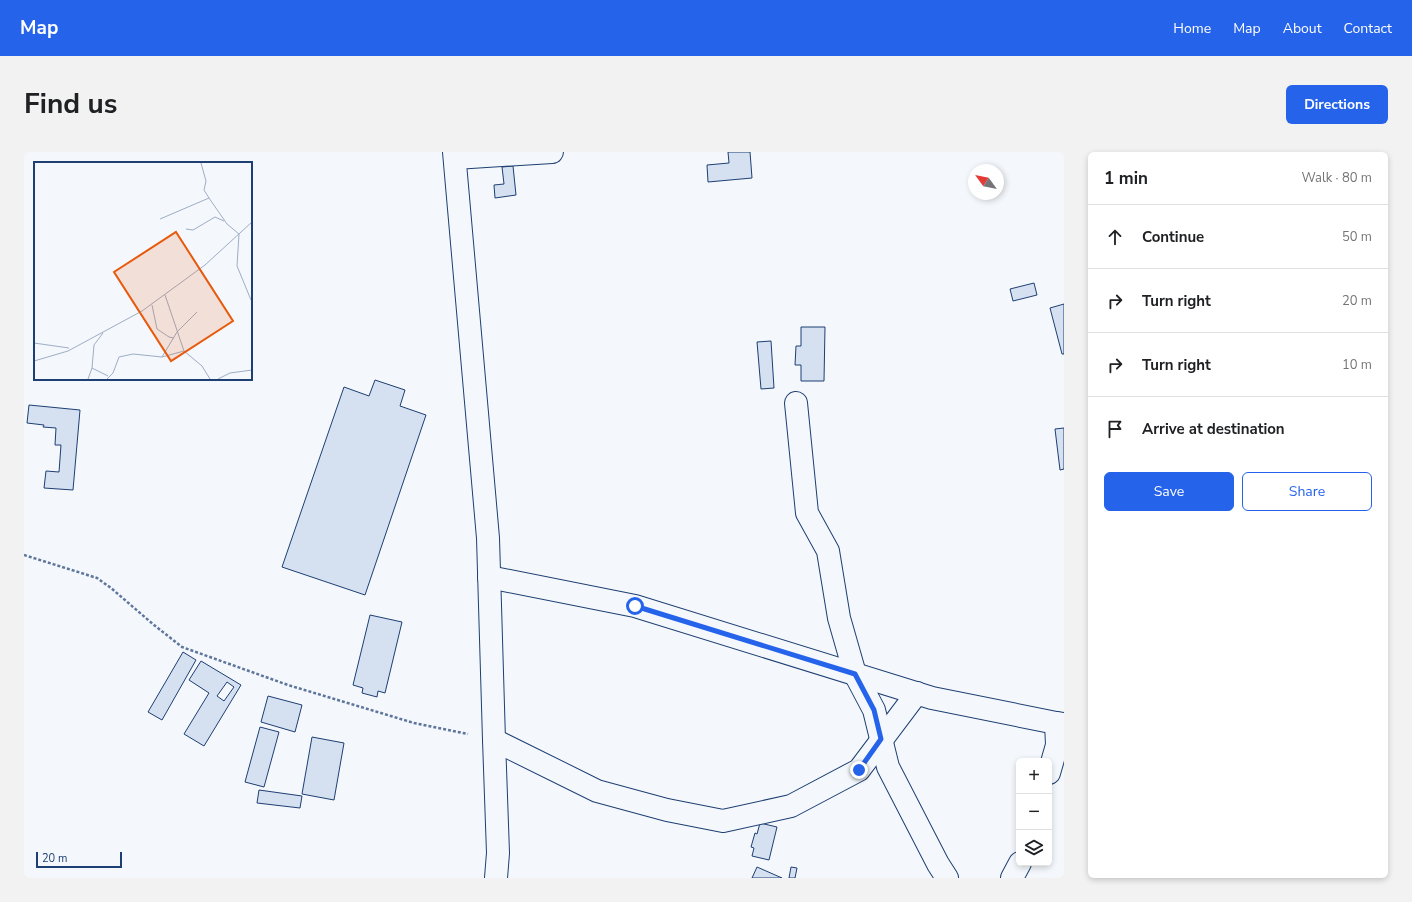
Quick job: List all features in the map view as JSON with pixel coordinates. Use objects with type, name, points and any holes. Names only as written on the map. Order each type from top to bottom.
[{"type":"street","points":[[496,878],[498,854],[488,538],[455,155],[552,152]]},
{"type":"street","points":[[796,403],[807,513],[828,551],[839,618],[855,674],[874,710],[888,768],[938,864],[947,878]]},
{"type":"street","points":[[490,577],[635,606],[932,698],[1060,723],[1052,761]]},
{"type":"street","points":[[494,740],[596,792],[667,810],[723,821],[791,806],[859,770],[917,693]]},
{"type":"street","points":[[1012,878],[1018,866]]},
{"type":"path","points":[[24,555],[96,578],[111,588],[182,647],[288,685],[414,723],[494,740]]},
{"type":"building","points":[[728,152],[750,152],[752,178],[708,182],[707,165],[729,163]]},
{"type":"building","points":[[513,166],[516,195],[495,198],[494,185],[504,184],[502,167]]},
{"type":"building","points":[[1034,283],[1037,295],[1013,301],[1010,289]]},
{"type":"building","points":[[1064,304],[1064,354],[1062,354],[1050,308]]},
{"type":"building","points":[[801,327],[825,327],[824,381],[801,381],[801,365],[795,365],[796,346],[801,346]]},
{"type":"building","points":[[771,341],[774,388],[761,389],[757,342]]},
{"type":"building","points":[[375,380],[405,390],[400,406],[426,415],[365,595],[282,567],[344,387],[369,396]]},
{"type":"building","points":[[29,405],[80,410],[73,490],[44,488],[46,471],[59,472],[61,445],[55,445],[56,428],[43,427],[44,425],[27,423]]},
{"type":"building","points":[[1064,428],[1064,469],[1060,470],[1055,429]]},
{"type":"building","points":[[370,615],[402,622],[385,693],[378,691],[377,697],[362,693],[363,688],[353,685]]},
{"type":"building","points":[[183,652],[196,660],[162,720],[148,712]]},
{"type":"building","points":[[201,661],[241,685],[204,746],[184,734],[209,693],[189,680]],"holes":[[[227,682],[234,687],[224,701],[217,696]]]},
{"type":"building","points":[[268,696],[302,705],[295,732],[261,722]]},
{"type":"building","points":[[260,727],[279,732],[264,787],[245,782]]},
{"type":"building","points":[[312,737],[344,743],[334,800],[302,794]]},
{"type":"building","points":[[259,790],[302,796],[300,808],[257,803]]},
{"type":"building","points":[[760,823],[777,827],[769,860],[752,856],[754,848],[751,847]]},
{"type":"building","points":[[757,867],[782,878],[752,878]]},
{"type":"building","points":[[791,867],[797,868],[795,878],[789,878]]},
{"type":"route","points":[[635,606],[855,674],[874,710],[881,739],[859,770]]}]
